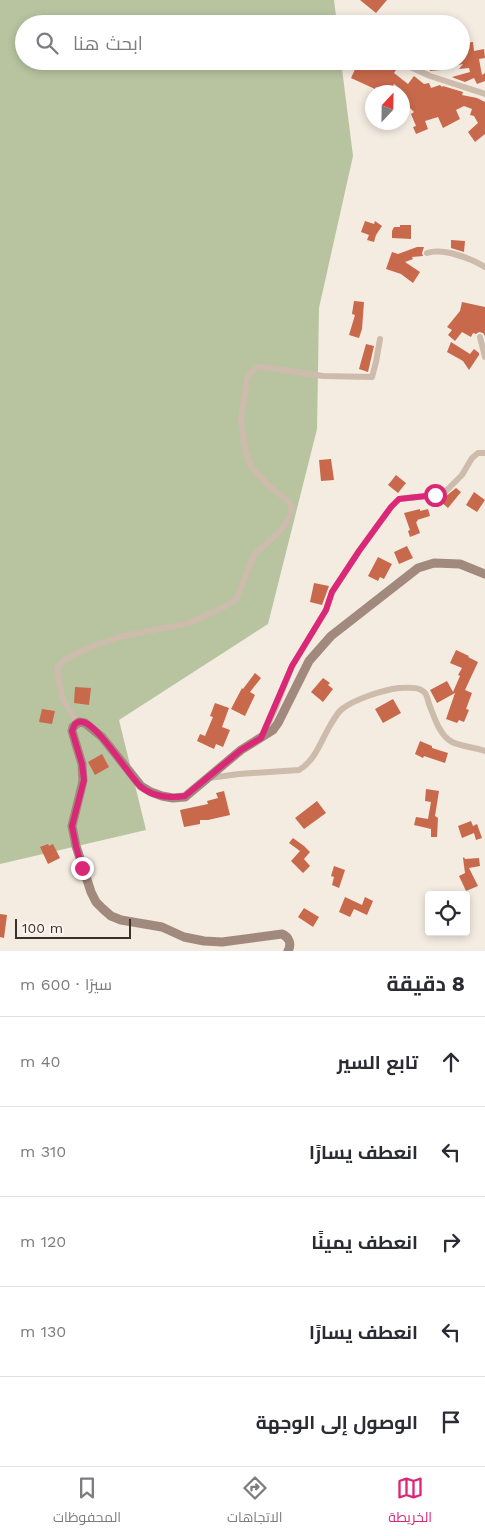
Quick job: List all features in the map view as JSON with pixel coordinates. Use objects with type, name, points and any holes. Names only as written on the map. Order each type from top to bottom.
[{"type":"street","points":[[417,70],[485,94]]},
{"type":"street","points":[[427,253],[434,250],[450,253],[485,267]]},
{"type":"street","points":[[480,337],[485,357]]},
{"type":"street","points":[[77,723],[62,696],[57,669],[60,664],[90,647],[159,628],[189,623],[236,600],[254,555],[279,532],[291,513],[292,507],[289,502],[269,486],[251,467],[245,450],[241,418],[247,379],[251,372],[258,367],[264,367],[323,376],[372,377],[380,339]]},
{"type":"street","points":[[261,738],[292,666],[326,610],[332,592],[391,507],[399,499],[435,495],[446,491],[462,475],[472,458],[478,453],[485,453]]},
{"type":"street","points":[[288,951],[289,940],[282,934],[222,942],[204,941],[184,937],[162,927],[121,920],[103,910],[91,892],[76,846],[72,826],[84,780],[82,764],[72,731],[73,727],[77,723],[85,723],[102,738],[141,786],[150,792],[173,798],[185,796],[241,750],[273,730],[309,661],[326,642],[418,568],[434,562],[460,564],[485,574]]},
{"type":"street","points":[[209,778],[299,770],[306,766],[315,755],[331,723],[342,709],[352,703],[397,688],[412,688],[425,693],[446,738],[463,746],[485,751]]},
{"type":"green space","points":[[0,0],[334,0],[336,15],[15,15],[15,70],[342,70],[353,156],[319,308],[317,429],[268,624],[119,720],[146,830],[0,864]]},
{"type":"building","points":[[360,0],[387,0],[376,13]]},
{"type":"building","points":[[470,42],[473,42],[474,51],[484,49],[485,58],[479,59],[482,75],[485,73],[485,81],[477,84],[474,78],[465,82],[452,77],[470,72]]},
{"type":"building","points":[[355,70],[396,70],[394,73],[408,84],[414,76],[424,84],[429,83],[431,88],[440,85],[463,92],[462,95],[485,102],[485,134],[475,142],[468,132],[478,123],[474,116],[470,115],[472,109],[464,106],[456,110],[460,119],[443,128],[438,117],[425,121],[428,129],[416,134],[413,127],[416,126],[411,114],[414,112],[410,108],[410,85],[366,85],[351,78]]},
{"type":"building","points":[[365,221],[374,224],[375,221],[382,226],[374,242],[367,240],[369,235],[361,232]]},
{"type":"building","points":[[400,225],[411,225],[411,239],[392,238],[394,227],[400,227]]},
{"type":"building","points":[[451,240],[465,241],[464,252],[451,248]]},
{"type":"building","points":[[417,247],[424,247],[423,256],[412,257],[413,259],[405,262],[420,272],[413,283],[401,274],[386,269],[392,252],[398,254]]},
{"type":"building","points":[[354,301],[364,302],[362,329],[359,338],[349,335],[355,315],[352,314]]},
{"type":"building","points":[[462,302],[485,307],[485,336],[479,332],[473,333],[471,337],[462,332],[455,341],[448,335],[452,330],[447,327],[460,311]]},
{"type":"building","points":[[451,342],[470,354],[474,349],[479,353],[469,370],[463,361],[447,352]]},
{"type":"building","points":[[366,344],[374,346],[368,372],[359,369]]},
{"type":"building","points":[[331,459],[334,480],[321,481],[319,460]]},
{"type":"building","points":[[396,475],[406,483],[398,493],[388,485]]},
{"type":"building","points":[[456,488],[461,492],[448,508],[440,501]]},
{"type":"building","points":[[474,492],[485,500],[477,512],[466,505]]},
{"type":"building","points":[[420,509],[420,511],[428,509],[430,516],[417,520],[420,533],[410,537],[408,531],[410,530],[404,513]]},
{"type":"building","points":[[407,546],[413,558],[399,564],[394,552]]},
{"type":"building","points":[[378,557],[392,564],[384,579],[380,577],[378,581],[368,576]]},
{"type":"building","points":[[314,583],[329,586],[322,605],[310,602]]},
{"type":"building","points":[[456,650],[478,662],[465,690],[472,693],[466,709],[469,710],[464,722],[459,720],[457,723],[446,719],[455,693],[437,703],[430,690],[447,681],[453,692],[462,668],[450,663]]},
{"type":"building","points":[[255,673],[261,678],[250,692],[255,695],[245,716],[231,709],[242,688]]},
{"type":"building","points":[[323,678],[330,683],[328,685],[333,689],[323,702],[311,692]]},
{"type":"building","points":[[75,687],[91,688],[89,705],[74,703]]},
{"type":"building","points":[[393,699],[401,713],[383,723],[375,709]]},
{"type":"building","points":[[215,703],[229,708],[222,727],[230,730],[223,747],[216,744],[214,749],[197,741],[200,734],[205,736],[213,717],[210,716]]},
{"type":"building","points":[[42,709],[55,711],[52,724],[39,722]]},
{"type":"building","points":[[420,741],[432,746],[432,748],[448,753],[445,763],[424,756],[423,758],[415,754]]},
{"type":"building","points":[[102,754],[109,767],[95,775],[88,762]]},
{"type":"building","points":[[426,789],[439,791],[435,816],[438,818],[437,837],[431,837],[431,829],[414,825],[416,817],[428,819],[431,802],[425,801]]},
{"type":"building","points":[[224,791],[230,815],[200,820],[200,824],[184,827],[180,810],[208,804],[207,801],[218,798],[216,793]]},
{"type":"building","points":[[317,801],[326,813],[304,829],[295,818]]},
{"type":"building","points":[[471,821],[473,826],[477,824],[482,838],[476,840],[474,833],[462,838],[458,826]]},
{"type":"building","points":[[293,838],[310,852],[304,859],[310,866],[303,873],[291,861],[300,851],[289,843]]},
{"type":"building","points":[[48,844],[49,846],[53,844],[60,858],[48,864],[40,847]]},
{"type":"building","points":[[463,858],[479,858],[480,866],[469,868],[478,886],[466,891],[459,876],[465,873]]},
{"type":"building","points":[[334,866],[345,870],[339,888],[332,885],[334,877],[331,876]]},
{"type":"building","points":[[345,897],[362,905],[365,897],[373,901],[367,915],[354,909],[350,917],[339,912]]},
{"type":"building","points":[[304,908],[319,917],[313,927],[298,917]]},
{"type":"building","points":[[0,914],[7,915],[4,938],[0,937]]},
{"type":"route","points":[[82,868],[72,826],[84,780],[82,764],[72,731],[75,724],[79,722],[85,723],[102,738],[141,786],[150,792],[173,798],[185,796],[241,750],[261,738],[276,707],[292,666],[326,610],[332,592],[391,507],[399,499],[435,495]]}]
